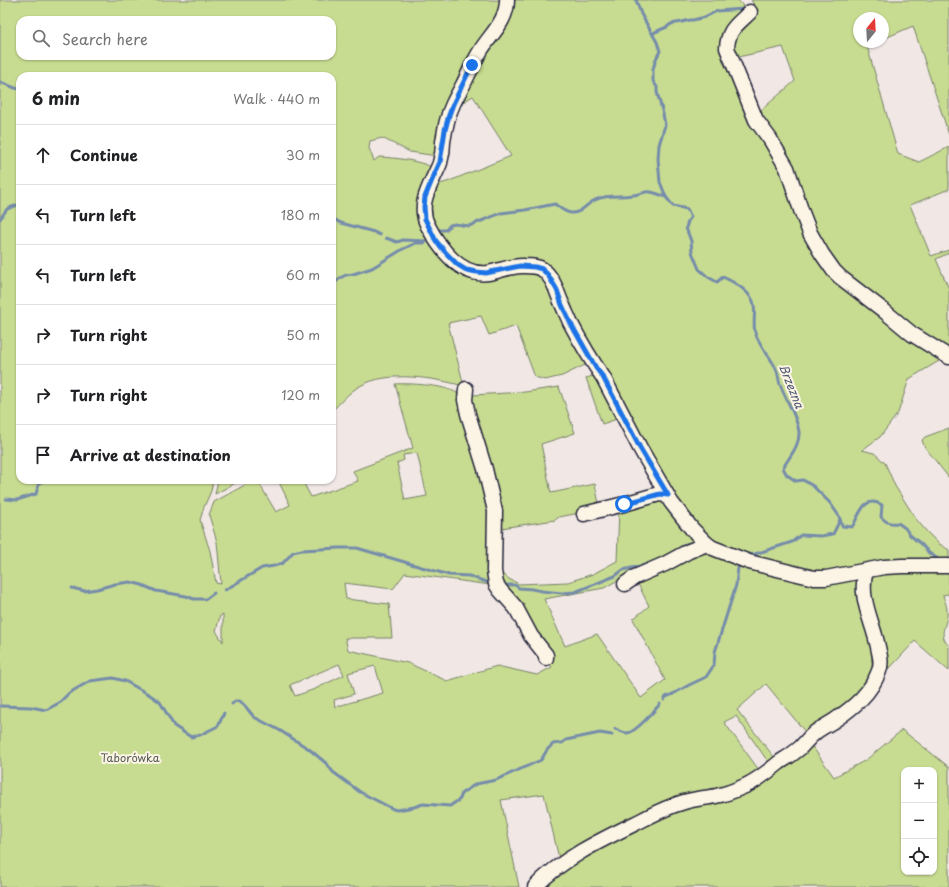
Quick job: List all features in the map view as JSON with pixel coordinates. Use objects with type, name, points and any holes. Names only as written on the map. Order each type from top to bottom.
[{"type":"street","points":[[507,0],[506,12],[503,19],[481,49],[451,109],[445,130],[440,162],[425,197],[425,219],[436,241],[458,265],[466,270],[486,273],[520,266],[542,269],[548,275],[557,290],[571,324],[596,368],[603,377],[640,448],[671,502],[707,544],[721,552],[749,562],[814,578],[826,578],[884,567],[949,566]]},
{"type":"street","points":[[750,12],[731,30],[727,40],[727,48],[756,120],[770,139],[787,168],[801,210],[810,232],[822,254],[840,277],[912,334],[949,357]]},
{"type":"street","points":[[466,389],[465,400],[468,414],[485,469],[495,511],[494,572],[496,584],[516,608],[531,636],[546,655],[546,658]]},
{"type":"street","points":[[584,514],[660,494],[668,495]]},
{"type":"street","points":[[625,584],[635,577],[707,544]]},
{"type":"street","points":[[534,887],[581,851],[652,815],[685,801],[732,792],[746,785],[763,775],[799,749],[817,731],[836,720],[858,703],[876,677],[881,661],[864,594],[864,579],[866,571]]},
{"type":"green space","name":"Taborówka","points":[[0,0],[504,0],[437,156],[410,152],[382,138],[370,141],[369,148],[374,161],[379,157],[400,159],[414,161],[434,168],[421,202],[457,271],[521,270],[541,273],[586,360],[585,365],[562,376],[545,380],[535,377],[516,326],[489,335],[481,316],[448,323],[464,386],[425,378],[384,378],[371,381],[356,388],[336,407],[336,72],[16,72],[16,484],[212,484],[200,520],[210,551],[216,583],[221,584],[217,542],[209,515],[214,502],[247,484],[262,484],[260,485],[276,512],[290,505],[280,484],[304,484],[311,497],[358,481],[353,471],[413,448],[395,384],[418,384],[436,386],[451,390],[457,393],[490,504],[490,585],[405,573],[393,589],[344,583],[346,599],[389,604],[392,638],[345,638],[348,650],[408,663],[447,681],[497,666],[537,675],[552,667],[547,661],[507,592],[499,575],[504,575],[519,584],[568,582],[593,574],[617,561],[619,508],[661,495],[698,542],[632,572],[604,588],[544,599],[565,646],[597,634],[641,698],[665,680],[633,619],[649,606],[636,580],[703,552],[722,556],[733,561],[855,577],[859,580],[877,662],[863,693],[806,733],[766,684],[737,710],[778,762],[744,783],[703,794],[560,863],[544,794],[501,800],[519,887],[0,887]],"holes":[[[417,453],[427,496],[405,500],[397,463],[404,460],[403,455]],[[223,614],[223,642],[216,631],[220,616]],[[339,664],[344,675],[315,689],[295,696],[290,685]],[[375,666],[383,693],[335,707],[334,700],[354,694],[348,673]],[[736,716],[769,763],[759,770],[724,722]]]},
{"type":"green space","points":[[510,0],[738,0],[743,6],[721,42],[723,62],[774,157],[824,265],[944,358],[909,379],[898,413],[880,437],[862,450],[874,453],[885,463],[895,486],[916,519],[938,543],[949,550],[949,562],[818,574],[722,549],[689,521],[586,342],[553,272],[482,270],[466,267],[439,238],[427,207],[435,185],[447,182],[511,156],[473,96],[455,107]]},
{"type":"green space","points":[[751,0],[949,0],[949,135],[913,26],[889,36],[889,12],[853,12],[853,48],[868,48],[898,154],[919,162],[949,147],[949,189],[910,205],[931,256],[949,250],[949,253],[936,259],[949,289],[949,352],[925,338],[845,272],[841,272],[831,261],[758,114],[795,81],[783,47],[734,58],[731,44],[755,9]]},
{"type":"green space","points":[[593,376],[597,378],[620,418],[602,424],[586,378]]},
{"type":"green space","points":[[559,387],[575,433],[541,444],[551,493],[595,484],[600,509],[559,517],[555,520],[501,528],[469,399],[472,395],[525,392]]},
{"type":"green space","points":[[949,428],[949,478],[924,446],[922,440],[925,437]]},
{"type":"green space","points":[[217,484],[234,484],[215,494]]},
{"type":"green space","points":[[876,572],[949,572],[949,595],[943,595],[947,608],[947,615],[943,637],[949,646],[949,671],[915,641],[889,669],[868,584],[871,577]]},
{"type":"green space","points":[[902,730],[949,767],[949,887],[541,887],[560,870],[676,808],[706,801],[809,742],[834,777],[866,760]]},
{"type":"waterway","name":"Brzezna","points":[[636,0],[641,14],[657,42],[660,51],[653,69],[653,81],[657,87],[665,125],[659,145],[658,159],[660,182],[666,197],[673,206],[687,209],[691,217],[686,228],[691,241],[692,252],[699,269],[708,277],[717,282],[723,277],[735,284],[743,289],[754,303],[754,326],[756,335],[777,371],[782,390],[794,414],[798,426],[798,442],[783,468],[787,475],[796,481],[803,480],[813,486],[830,503],[839,516],[842,526],[852,527],[863,507],[870,502],[876,502],[882,505],[881,517],[883,519],[889,523],[898,523],[905,528],[910,535],[929,553],[941,561]]},
{"type":"waterway","points":[[653,34],[671,24],[705,17],[717,11],[746,8]]},
{"type":"waterway","points":[[0,82],[16,88]]},
{"type":"waterway","points":[[437,233],[439,230],[446,230],[450,225],[455,224],[469,226],[501,213],[555,204],[566,212],[574,213],[580,211],[593,201],[609,196],[633,195],[651,192],[666,197]]},
{"type":"waterway","points":[[0,219],[7,209],[16,206]]},
{"type":"waterway","points":[[336,220],[380,235]]},
{"type":"waterway","points":[[386,238],[397,242],[403,240],[427,241]]},
{"type":"waterway","points":[[336,282],[346,275],[372,268],[403,249],[416,243],[424,243],[430,239]]},
{"type":"waterway","points":[[6,499],[17,500],[36,494],[39,484]]},
{"type":"waterway","points":[[745,555],[755,554],[792,542],[801,535],[821,536],[833,534],[840,520]]},
{"type":"waterway","points":[[680,548],[691,543]]},
{"type":"waterway","points":[[225,590],[262,568],[283,563],[293,552],[302,550],[339,548],[357,548],[449,575],[469,576],[492,584]]},
{"type":"waterway","points":[[502,585],[515,585],[519,588],[562,593],[575,592],[615,576],[623,570],[649,564]]},
{"type":"waterway","points":[[664,700],[666,697],[706,677],[714,665],[715,652],[736,585],[738,568],[740,564]]},
{"type":"waterway","points":[[72,588],[84,591],[130,582],[156,591],[186,596],[194,599],[206,599],[214,593]]},
{"type":"waterway","points":[[0,706],[31,707],[46,710],[59,703],[69,693],[90,681],[113,678],[125,681],[160,702],[174,726],[191,737],[200,735],[218,726],[224,713]]},
{"type":"waterway","points":[[232,704],[235,701],[240,701],[254,717],[279,730],[309,749],[327,764],[333,772],[360,792],[397,810],[423,804],[450,806],[460,799],[462,793],[476,784],[496,780],[541,760],[553,744],[600,733],[612,735]]},
{"type":"waterway","points":[[615,729],[626,733],[631,732],[645,721],[660,704]]},
{"type":"route","points":[[472,65],[449,115],[440,162],[425,197],[425,219],[436,241],[458,265],[466,270],[486,273],[520,266],[542,269],[548,275],[557,290],[571,324],[596,368],[603,377],[640,448],[668,495],[660,494],[624,504]]}]
